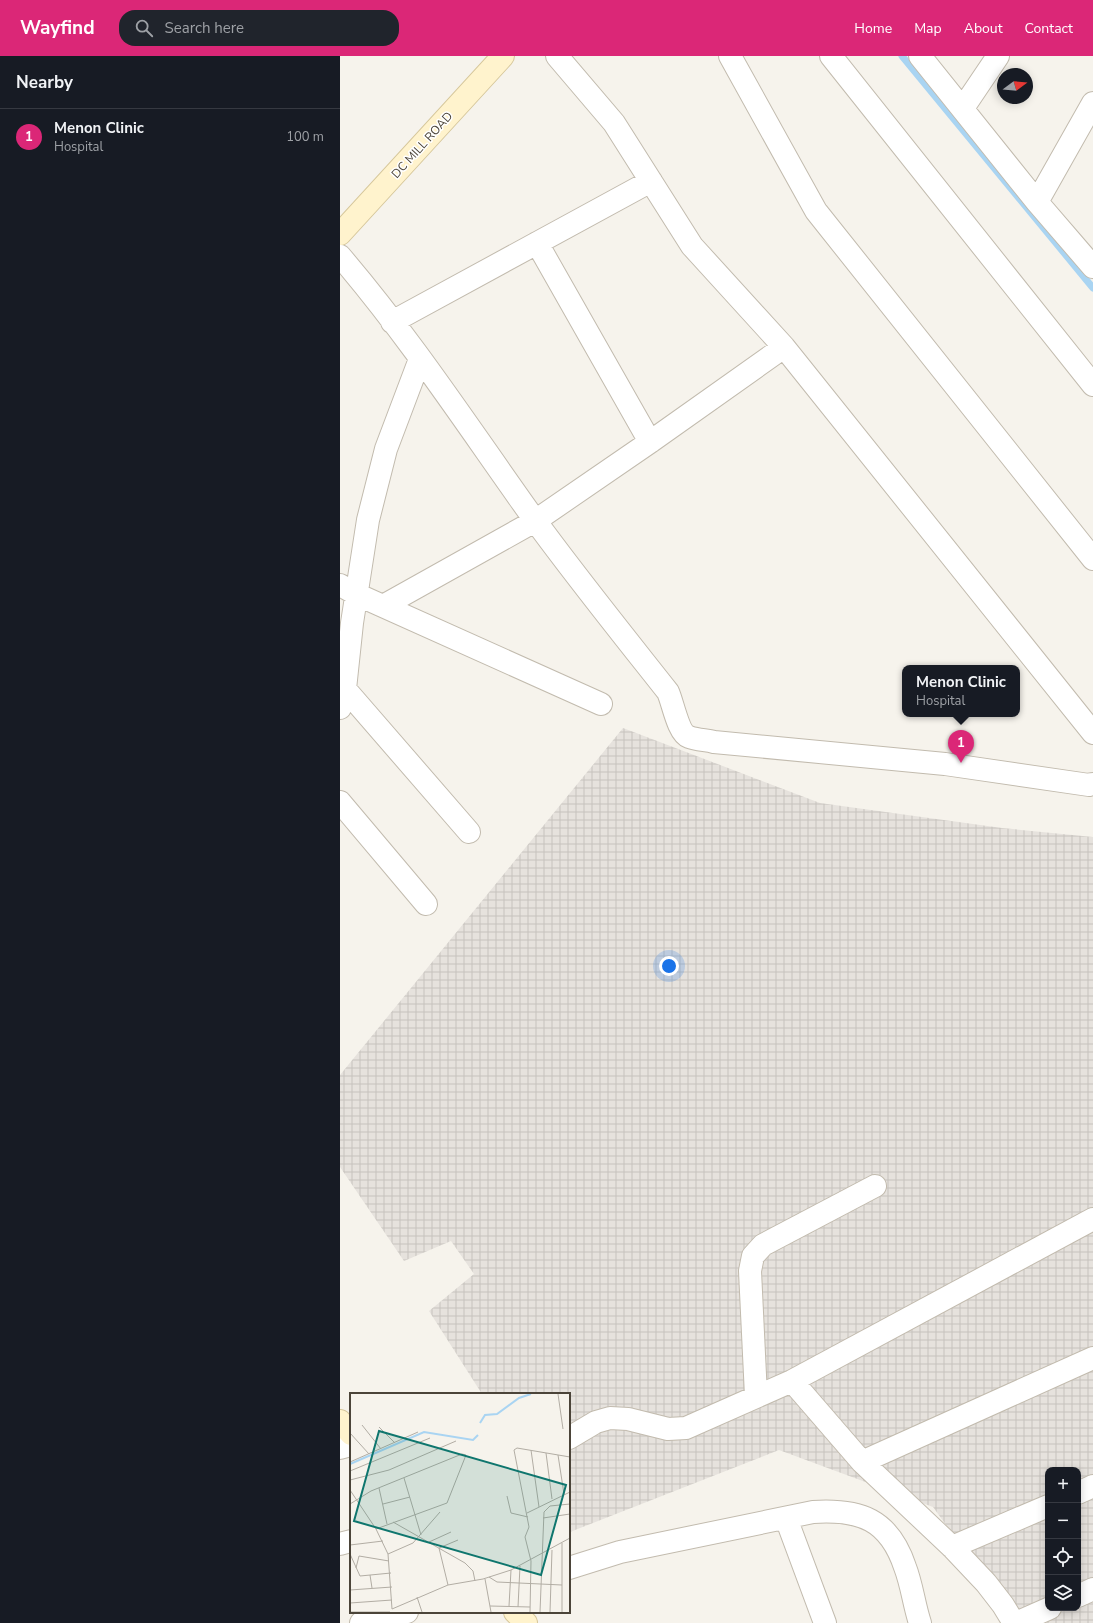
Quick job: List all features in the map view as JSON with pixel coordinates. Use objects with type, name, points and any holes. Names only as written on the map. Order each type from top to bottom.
[{"type":"main road","name":"DC MILL ROAD","points":[[340,234],[503,56]]},
{"type":"main road","points":[[340,1421],[350,1433]]},
{"type":"main road","points":[[517,1613],[526,1623]]},
{"type":"street","points":[[557,56],[614,123],[692,246],[784,347],[1093,733]]},
{"type":"street","points":[[730,56],[816,211],[1093,559]]},
{"type":"street","points":[[831,56],[1093,385]]},
{"type":"street","points":[[920,56],[1037,202],[1093,267]]},
{"type":"street","points":[[963,108],[998,56]]},
{"type":"street","points":[[1037,202],[1093,103]]},
{"type":"street","points":[[392,322],[651,181]]},
{"type":"street","points":[[537,243],[650,442]]},
{"type":"street","points":[[340,256],[361,280],[420,359],[536,521],[668,692],[674,705],[682,732],[688,736],[714,742],[945,764],[1089,785],[1093,784]]},
{"type":"street","points":[[383,606],[536,521],[784,347]]},
{"type":"street","points":[[420,359],[386,449],[368,520],[348,589],[342,698],[469,832]]},
{"type":"street","points":[[348,589],[601,704]]},
{"type":"street","points":[[340,802],[426,904]]},
{"type":"street","points":[[756,1396],[750,1270],[754,1256],[763,1245],[875,1186]]},
{"type":"street","points":[[570,1437],[596,1422],[610,1418],[628,1419],[668,1429],[686,1428],[792,1381],[1093,1219]]},
{"type":"street","points":[[862,1462],[1093,1358]]},
{"type":"street","points":[[792,1381],[862,1462],[952,1547],[986,1583],[1015,1623],[1045,1610]]},
{"type":"street","points":[[340,1448],[350,1445]]},
{"type":"street","points":[[1081,1492],[1093,1486]]},
{"type":"street","points":[[952,1547],[1045,1507]]},
{"type":"street","points":[[570,1568],[620,1552],[813,1512],[835,1511],[856,1514],[870,1519],[896,1544],[906,1568],[920,1623]]},
{"type":"street","points":[[786,1518],[825,1623]]},
{"type":"street","points":[[340,1544],[350,1541]]},
{"type":"street","points":[[1081,1595],[1093,1589]]},
{"type":"street","points":[[361,1623],[403,1613]]},
{"type":"shaded area","points":[[623,728],[820,803],[1002,828],[1093,837],[1093,1623],[1017,1623],[933,1507],[779,1450],[570,1532],[570,1393],[481,1393],[429,1311],[474,1274],[451,1241],[404,1261],[340,1167],[340,1075]]},
{"type":"waterway","points":[[902,56],[1093,288]]},
{"type":"place","name":"Menon Clinic","points":[[961,763]]}]
